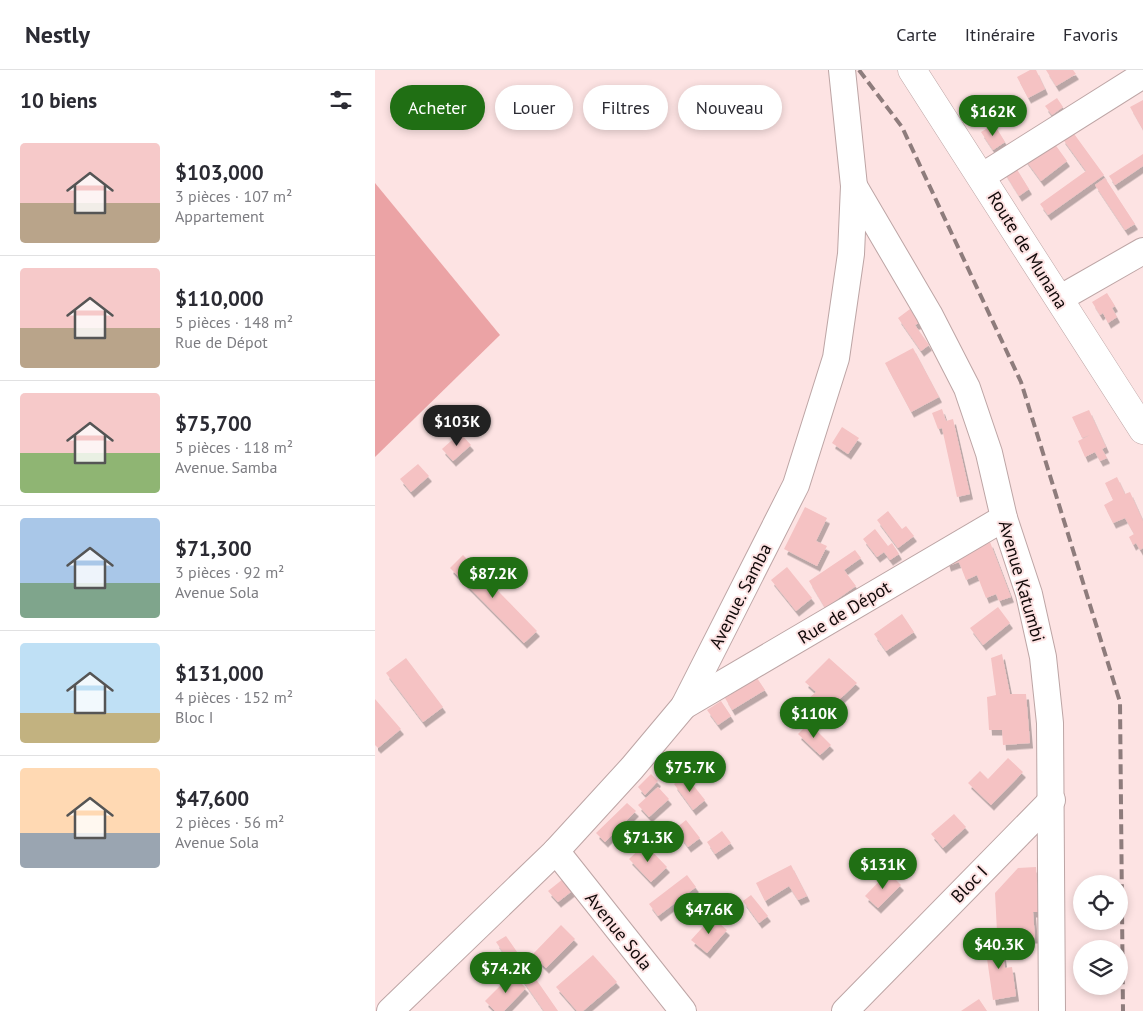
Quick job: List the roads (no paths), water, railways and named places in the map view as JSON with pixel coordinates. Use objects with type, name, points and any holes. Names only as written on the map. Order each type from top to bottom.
[{"type":"main road","name":"Route de Munana","points":[[912,70],[1143,430]]},
{"type":"street","name":"Avenue. Samba","points":[[390,1011],[556,851],[632,768],[684,706],[796,485],[836,358],[846,300],[851,254],[853,186],[842,70]]},
{"type":"street","points":[[981,176],[1143,75]]},
{"type":"street","name":"Avenue Katumbi","points":[[853,186],[929,314],[967,388],[989,453],[1004,518],[1029,594],[1043,657],[1050,723],[1053,1011]]},
{"type":"street","points":[[1059,299],[1143,251]]},
{"type":"street","name":"Rue de Dépot","points":[[684,706],[1004,518]]},
{"type":"street","name":"Bloc I","points":[[845,1011],[1052,800]]},
{"type":"street","name":"Avenue Sola","points":[[556,851],[683,1011]]},
{"type":"railway","points":[[859,70],[902,127],[1021,382],[1120,702],[1123,1011]]}]
